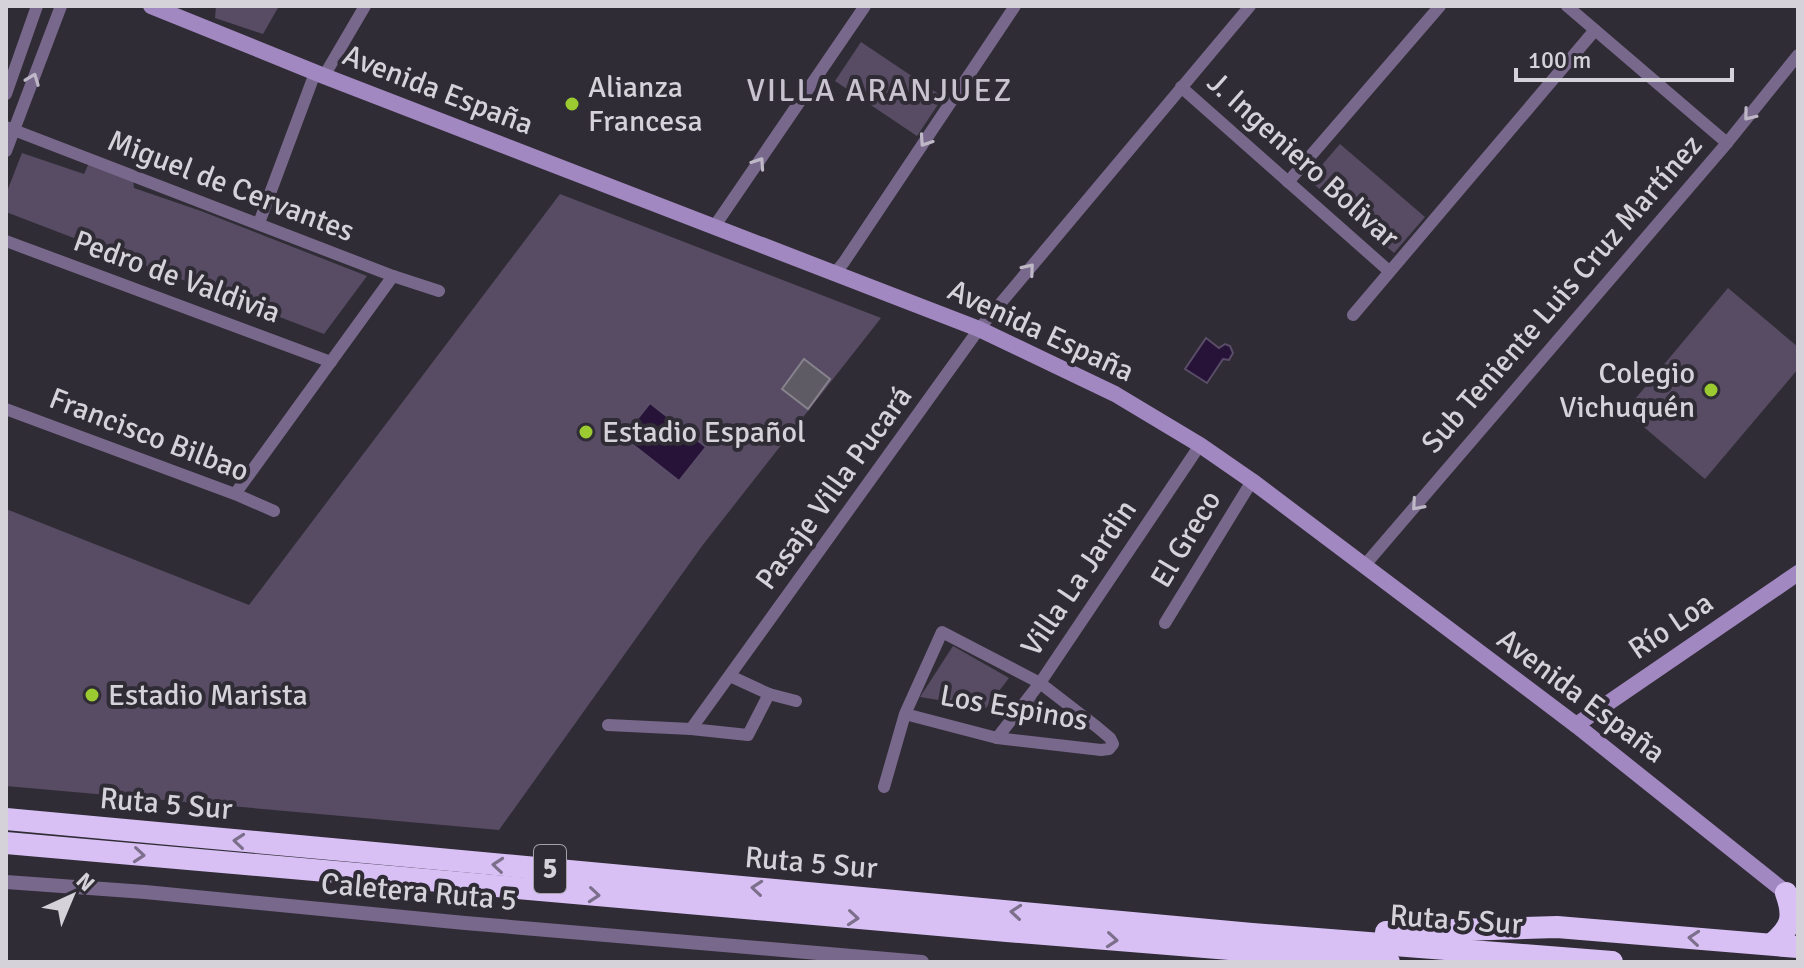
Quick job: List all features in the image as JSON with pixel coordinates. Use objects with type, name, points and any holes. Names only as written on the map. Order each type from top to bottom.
[{"type":"highway","name":"Ruta 5 Sur","points":[[6,819],[1259,943],[1389,962]]},
{"type":"highway","name":"Ruta 5 Sur","points":[[6,843],[1259,943],[1612,962]]},
{"type":"highway","points":[[1772,944],[1790,923],[1792,898]]},
{"type":"highway","points":[[1259,943],[1557,927],[1798,947]]},
{"type":"highway","points":[[1259,943],[1322,962]]},
{"type":"main road","name":"Avenida España","points":[[151,6],[979,329],[1115,394],[1200,445],[1252,481],[1576,725],[1792,898]]},
{"type":"main road","name":"Río Loa","points":[[1576,725],[1798,573]]},
{"type":"street","points":[[6,94],[37,6]]},
{"type":"street","points":[[6,151],[10,128],[61,6]]},
{"type":"street","points":[[259,223],[320,74],[365,6]]},
{"type":"street","points":[[714,227],[865,6]]},
{"type":"street","points":[[835,273],[1015,6]]},
{"type":"street","name":"Pasaje Villa Pucará","points":[[691,729],[979,329],[1250,6]]},
{"type":"street","points":[[1288,182],[1440,6]]},
{"type":"street","points":[[1567,6],[1727,143]]},
{"type":"street","points":[[1353,315],[1595,30]]},
{"type":"street","name":"Sub Teniente Luis Cruz Martínez","points":[[1364,566],[1727,143],[1798,55]]},
{"type":"street","name":"J. Ingeniero Bolivar","points":[[1181,87],[1389,271]]},
{"type":"street","name":"Miguel de Cervantes","points":[[10,128],[439,291]]},
{"type":"street","name":"Pedro de Valdivia","points":[[6,241],[331,362]]},
{"type":"street","points":[[235,494],[393,276]]},
{"type":"street","name":"Francisco Bilbao","points":[[6,409],[274,511]]},
{"type":"street","name":"Villa La Jardin","points":[[997,738],[1040,683],[1200,445]]},
{"type":"street","name":"El Greco","points":[[1165,623],[1252,481]]},
{"type":"street","points":[[884,787],[905,714],[942,632],[1040,683]]},
{"type":"street","points":[[730,676],[769,694],[796,701]]},
{"type":"street","name":"Los Espinos","points":[[905,714],[997,738],[1109,749],[1113,744],[1110,738],[1040,683]]},
{"type":"street","points":[[608,725],[748,735],[769,694]]},
{"type":"street","name":"Caletera Ruta 5","points":[[6,882],[922,962]]},
{"type":"shaded area","points":[[216,6],[279,6],[263,34],[215,18]]},
{"type":"shaded area","points":[[861,42],[943,97],[917,136],[835,81]]},
{"type":"shaded area","points":[[1340,144],[1425,217],[1394,253],[1309,180]]},
{"type":"shaded area","points":[[22,153],[84,174],[89,163],[133,179],[134,188],[367,276],[324,334],[6,212],[6,194]]},
{"type":"shaded area","name":"Estadio Español","points":[[560,194],[881,318],[702,546],[499,830],[6,786],[6,509],[249,605]]},
{"type":"shaded area","name":"Colegio Vichuquén","points":[[1728,288],[1798,347],[1798,369],[1705,479],[1625,411]]},
{"type":"shaded area","points":[[1206,338],[1219,348],[1225,344],[1230,346],[1233,353],[1229,360],[1223,359],[1207,383],[1185,369]]},
{"type":"shaded area","points":[[650,403],[706,447],[679,481],[623,437]]},
{"type":"shaded area","points":[[953,646],[1009,678],[986,708],[920,697]]},
{"type":"shaded area","points":[[1028,692],[1080,731],[1009,716]]},
{"type":"building","points":[[804,359],[830,379],[808,409],[782,389]]},
{"type":"place","name":"Alianza Francesa","points":[[572,104]]},
{"type":"place","name":"Colegio Vichuquén","points":[[1711,390]]},
{"type":"place","name":"Estadio Español","points":[[586,432]]},
{"type":"place","name":"Estadio Marista","points":[[92,695]]},
{"type":"district","name":"VILLA ARANJUEZ","points":[[880,90]]}]
